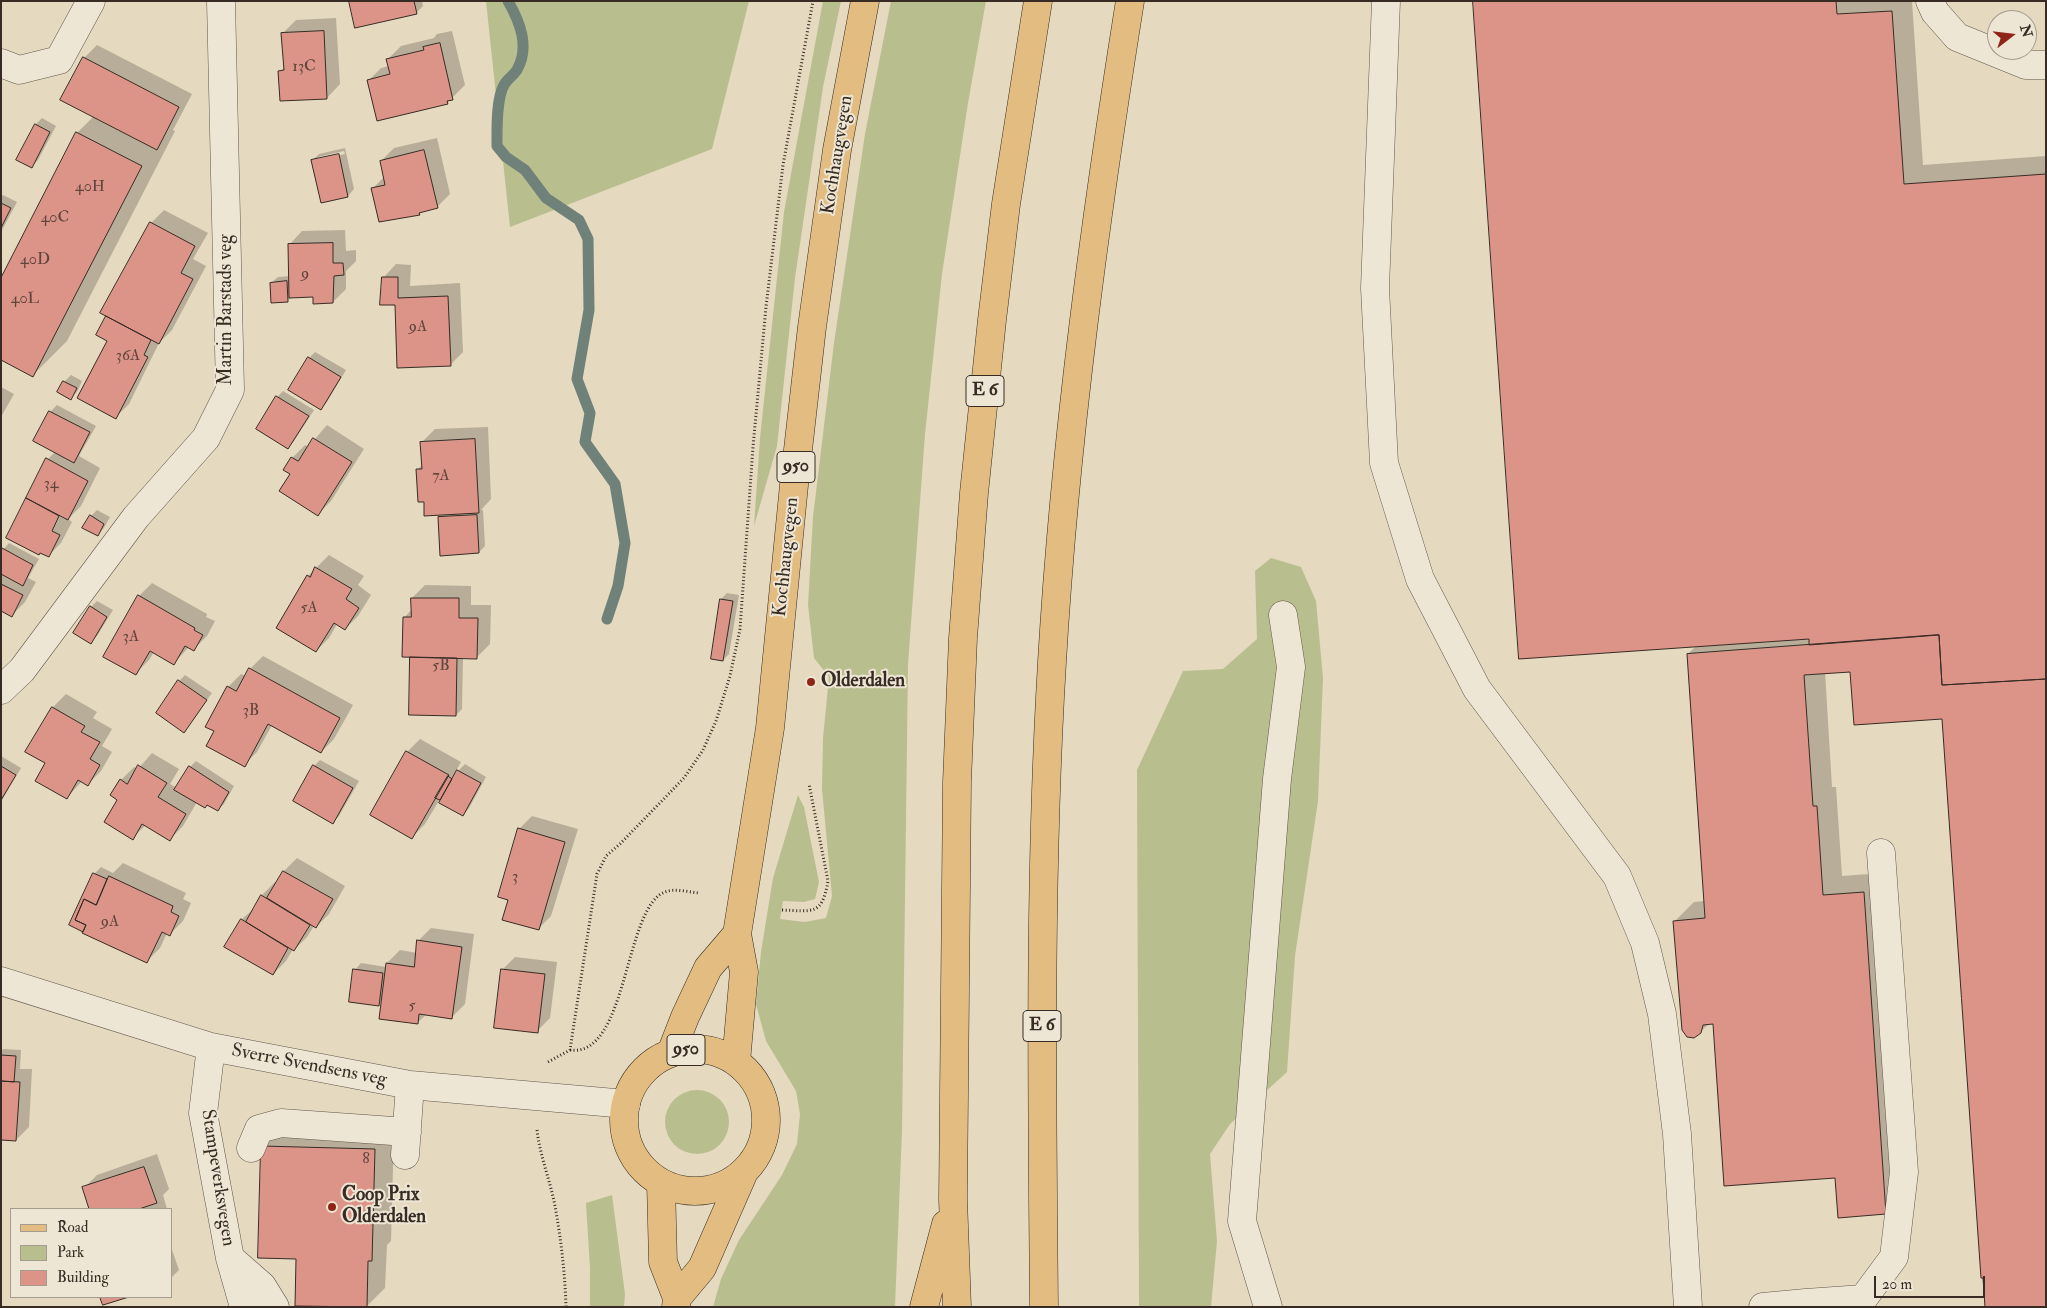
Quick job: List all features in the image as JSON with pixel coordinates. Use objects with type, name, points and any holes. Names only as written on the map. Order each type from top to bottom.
[{"type":"main road","name":"Kochhaugvegen","points":[[736,1062],[744,972],[737,934],[770,728],[794,485],[816,297],[837,150],[865,1]]},
{"type":"main road","name":"E 6","points":[[958,1307],[953,1199],[956,782],[964,618],[974,493],[1005,214],[1038,1]]},
{"type":"main road","name":"E 6","points":[[1044,1307],[1041,995],[1044,828],[1052,661],[1065,494],[1082,328],[1104,162],[1130,1]]},
{"type":"main road","name":"950","points":[[671,1053],[685,1017],[708,968],[737,934]]},
{"type":"main road","name":"950","points":[[677,1302],[702,1268],[744,1172],[757,1156],[765,1136],[766,1115],[762,1095],[751,1077],[736,1062],[722,1054],[688,1049],[671,1053],[656,1061],[642,1073],[632,1087],[626,1104],[624,1123],[627,1141],[635,1158],[646,1172],[661,1183],[682,1190],[704,1191],[726,1184],[744,1172]]},
{"type":"main road","name":"950","points":[[661,1183],[663,1262],[677,1302]]},
{"type":"main road","name":"E 6","points":[[924,1307],[953,1199]]},
{"type":"street","points":[[1,62],[19,70],[59,60],[90,1]]},
{"type":"street","name":"Martin Barstads veg","points":[[1,690],[22,670],[136,517],[206,438],[230,390],[221,1]]},
{"type":"street","points":[[1386,1],[1375,288],[1384,463],[1420,579],[1477,689],[1618,876],[1644,943],[1662,1014],[1677,1134],[1688,1307]]},
{"type":"street","points":[[1930,1],[1935,12],[1957,37],[2026,65],[2046,65]]},
{"type":"street","points":[[1268,1307],[1242,1221],[1274,808],[1291,667],[1283,614]]},
{"type":"street","points":[[1763,1307],[1863,1299],[1894,1257],[1904,1172],[1881,853]]},
{"type":"street","name":"Sverre Svendsens veg","points":[[1,981],[211,1047],[410,1085],[626,1104]]},
{"type":"street","name":"Stampeverksvegen","points":[[211,1047],[203,1113],[242,1263],[244,1307]]},
{"type":"street","points":[[251,1148],[259,1129],[281,1122],[406,1143],[410,1085]]},
{"type":"street","points":[[242,1263],[262,1286],[275,1307]]},
{"type":"path","points":[[570,1050],[597,874],[606,856],[684,778],[703,750],[716,721],[730,676],[740,630],[753,447],[766,307],[781,184],[813,1]]},
{"type":"path","points":[[782,910],[814,910],[821,905],[825,896],[828,881],[809,784]]},
{"type":"path","points":[[540,1066],[570,1050],[578,1051],[592,1045],[614,1011],[640,927],[646,911],[654,899],[664,892],[677,890],[699,894]]},
{"type":"path","points":[[537,1129],[539,1148],[555,1204],[565,1271],[566,1307]]},
{"type":"green space","points":[[486,1],[749,1],[712,149],[510,227]]},
{"type":"green space","points":[[823,1],[841,1],[823,87],[795,278],[777,446],[754,526],[760,438],[784,212]]},
{"type":"green space","points":[[891,1],[986,1],[968,103],[942,274],[925,434],[908,664],[902,1131],[895,1307],[713,1307],[721,1279],[739,1240],[782,1175],[797,1144],[800,1114],[796,1091],[766,1041],[756,1004],[761,952],[773,878],[798,795],[804,807],[819,882],[815,899],[804,902],[783,901],[780,919],[805,922],[826,918],[832,896],[822,789],[823,738],[829,677],[814,658],[808,605],[813,517],[834,343],[865,134]]},
{"type":"green space","points":[[1271,558],[1301,567],[1316,601],[1323,678],[1318,801],[1295,956],[1287,1072],[1230,1124],[1210,1154],[1217,1241],[1211,1307],[1139,1307],[1137,770],[1183,671],[1223,669],[1257,639],[1255,571]]},
{"type":"green space","points":[[697,1090],[715,1096],[723,1104],[729,1122],[723,1140],[715,1148],[697,1154],[679,1148],[671,1140],[665,1122],[671,1104],[679,1096]]},
{"type":"green space","points":[[612,1195],[625,1294],[624,1307],[590,1307],[586,1203]]},
{"type":"building","points":[[349,1],[414,1],[417,14],[355,28]]},
{"type":"building","points":[[1473,1],[1836,1],[1837,14],[1892,11],[1904,184],[2046,174],[2046,679],[1942,685],[1939,635],[1809,645],[1809,639],[1519,659]]},
{"type":"building","points":[[324,31],[327,99],[280,101],[278,71],[284,70],[281,33]]},
{"type":"building","points":[[440,43],[453,100],[447,101],[448,104],[377,121],[367,80],[390,74],[386,59],[424,50],[423,47]]},
{"type":"building","points":[[83,57],[179,107],[157,150],[60,100]]},
{"type":"building","points":[[35,124],[50,132],[32,168],[16,160]]},
{"type":"building","points":[[76,132],[142,166],[33,377],[1,360],[1,278]]},
{"type":"building","points":[[424,150],[438,208],[419,213],[420,215],[379,222],[371,188],[385,185],[380,161]]},
{"type":"building","points":[[339,154],[348,197],[321,203],[311,160]]},
{"type":"building","points":[[1,203],[11,208],[1,228]]},
{"type":"building","points":[[150,222],[195,246],[181,273],[193,279],[159,344],[100,313]]},
{"type":"building","points":[[333,243],[333,263],[343,263],[344,275],[334,276],[333,303],[313,304],[313,297],[289,298],[288,244]]},
{"type":"building","points":[[382,277],[398,277],[398,298],[448,296],[451,366],[397,368],[395,305],[380,305]]},
{"type":"building","points":[[287,281],[288,302],[271,303],[270,283]]},
{"type":"building","points":[[106,316],[151,340],[144,355],[148,357],[116,419],[77,398],[107,341],[96,335]]},
{"type":"building","points":[[308,357],[341,377],[321,410],[288,390]]},
{"type":"building","points":[[63,381],[77,388],[71,400],[57,392]]},
{"type":"building","points":[[276,396],[309,416],[288,449],[256,429]]},
{"type":"building","points":[[49,411],[90,432],[74,463],[33,441]]},
{"type":"building","points":[[313,438],[352,462],[318,516],[279,491],[290,474],[283,470],[291,457],[298,461]]},
{"type":"building","points":[[475,439],[479,513],[424,516],[424,502],[418,502],[416,469],[422,469],[420,442]]},
{"type":"building","points":[[46,458],[88,481],[68,520],[26,498]]},
{"type":"building","points":[[26,498],[59,516],[52,531],[60,535],[49,557],[40,553],[39,555],[6,538]]},
{"type":"building","points":[[90,515],[104,524],[98,536],[82,528]]},
{"type":"building","points":[[477,515],[479,553],[440,556],[438,517]]},
{"type":"building","points":[[2,548],[33,565],[23,586],[1,574]]},
{"type":"building","points":[[315,567],[352,589],[346,599],[359,608],[345,630],[334,623],[316,652],[276,628],[307,575],[310,577]]},
{"type":"building","points":[[1,584],[23,595],[12,617],[1,611]]},
{"type":"building","points":[[138,595],[195,628],[194,630],[203,635],[194,651],[185,646],[174,665],[150,651],[136,675],[103,657]]},
{"type":"building","points":[[411,598],[459,598],[459,618],[478,618],[477,659],[402,657],[403,617],[411,617]]},
{"type":"building","points":[[720,599],[733,601],[723,661],[711,659]]},
{"type":"building","points":[[90,606],[107,617],[91,644],[73,633]]},
{"type":"building","points":[[1939,635],[1942,685],[2046,679],[2046,1307],[1985,1307],[1983,1278],[1981,1278],[1942,719],[1854,725],[1850,672],[1804,675],[1813,806],[1817,806],[1823,895],[1864,892],[1886,1214],[1838,1218],[1835,1178],[1724,1186],[1713,1024],[1703,1025],[1701,1033],[1694,1038],[1687,1037],[1682,1030],[1673,921],[1705,918],[1687,654]]},
{"type":"building","points":[[410,657],[457,658],[456,716],[409,715]]},
{"type":"building","points":[[249,668],[340,718],[321,753],[268,724],[245,767],[206,746],[214,731],[205,727],[227,686],[236,691]]},
{"type":"building","points":[[178,680],[207,700],[184,733],[156,713]]},
{"type":"building","points":[[52,707],[85,726],[81,732],[100,742],[90,759],[100,765],[88,786],[78,780],[67,799],[35,781],[45,763],[25,752]]},
{"type":"building","points":[[406,751],[449,775],[412,839],[370,815]]},
{"type":"building","points":[[138,765],[167,783],[158,797],[186,814],[170,841],[142,824],[133,840],[104,822],[117,800],[110,795],[120,779],[127,784]]},
{"type":"building","points":[[313,765],[353,788],[333,824],[293,801]]},
{"type":"building","points":[[1,766],[16,775],[1,800]]},
{"type":"building","points":[[189,766],[229,792],[218,811],[207,805],[205,808],[174,790]]},
{"type":"building","points":[[457,770],[481,783],[463,816],[439,803]]},
{"type":"building","points":[[448,776],[452,779],[440,800],[435,798]]},
{"type":"building","points":[[518,828],[565,842],[539,930],[502,920],[508,900],[498,897]]},
{"type":"building","points":[[283,871],[333,899],[316,928],[267,898]]},
{"type":"building","points":[[93,873],[107,879],[96,905],[84,899],[75,920],[86,925],[83,932],[69,925]]},
{"type":"building","points":[[109,876],[173,906],[171,912],[179,916],[170,936],[162,932],[147,963],[82,933],[86,925],[75,920],[84,899],[96,905]]},
{"type":"building","points":[[261,895],[310,925],[294,951],[246,922]]},
{"type":"building","points":[[241,919],[288,948],[273,975],[224,947]]},
{"type":"building","points":[[417,940],[462,947],[452,1019],[419,1014],[418,1024],[379,1019],[386,963],[414,967]]},
{"type":"building","points":[[353,969],[383,973],[379,1006],[349,1002]]},
{"type":"building","points":[[501,969],[545,974],[538,1033],[494,1028]]},
{"type":"building","points":[[1,1055],[16,1056],[14,1082],[1,1081]]},
{"type":"building","points":[[1,1081],[20,1082],[16,1141],[1,1140]]},
{"type":"building","points":[[261,1146],[375,1149],[372,1261],[368,1261],[367,1307],[295,1306],[296,1259],[258,1258]]},
{"type":"building","points":[[144,1167],[157,1203],[142,1208],[89,1208],[82,1187]]},
{"type":"building","points":[[100,1298],[126,1298],[103,1305]]},
{"type":"waterway","points":[[508,1],[520,26],[523,52],[517,70],[505,83],[501,91],[497,146],[506,157],[525,170],[546,198],[579,220],[588,239],[589,310],[577,379],[590,413],[585,442],[615,484],[625,543],[618,586],[607,619]]},
{"type":"place","name":"Olderdalen","points":[[811,682]]},
{"type":"place","name":"Coop Prix Olderdalen","points":[[332,1207]]}]
